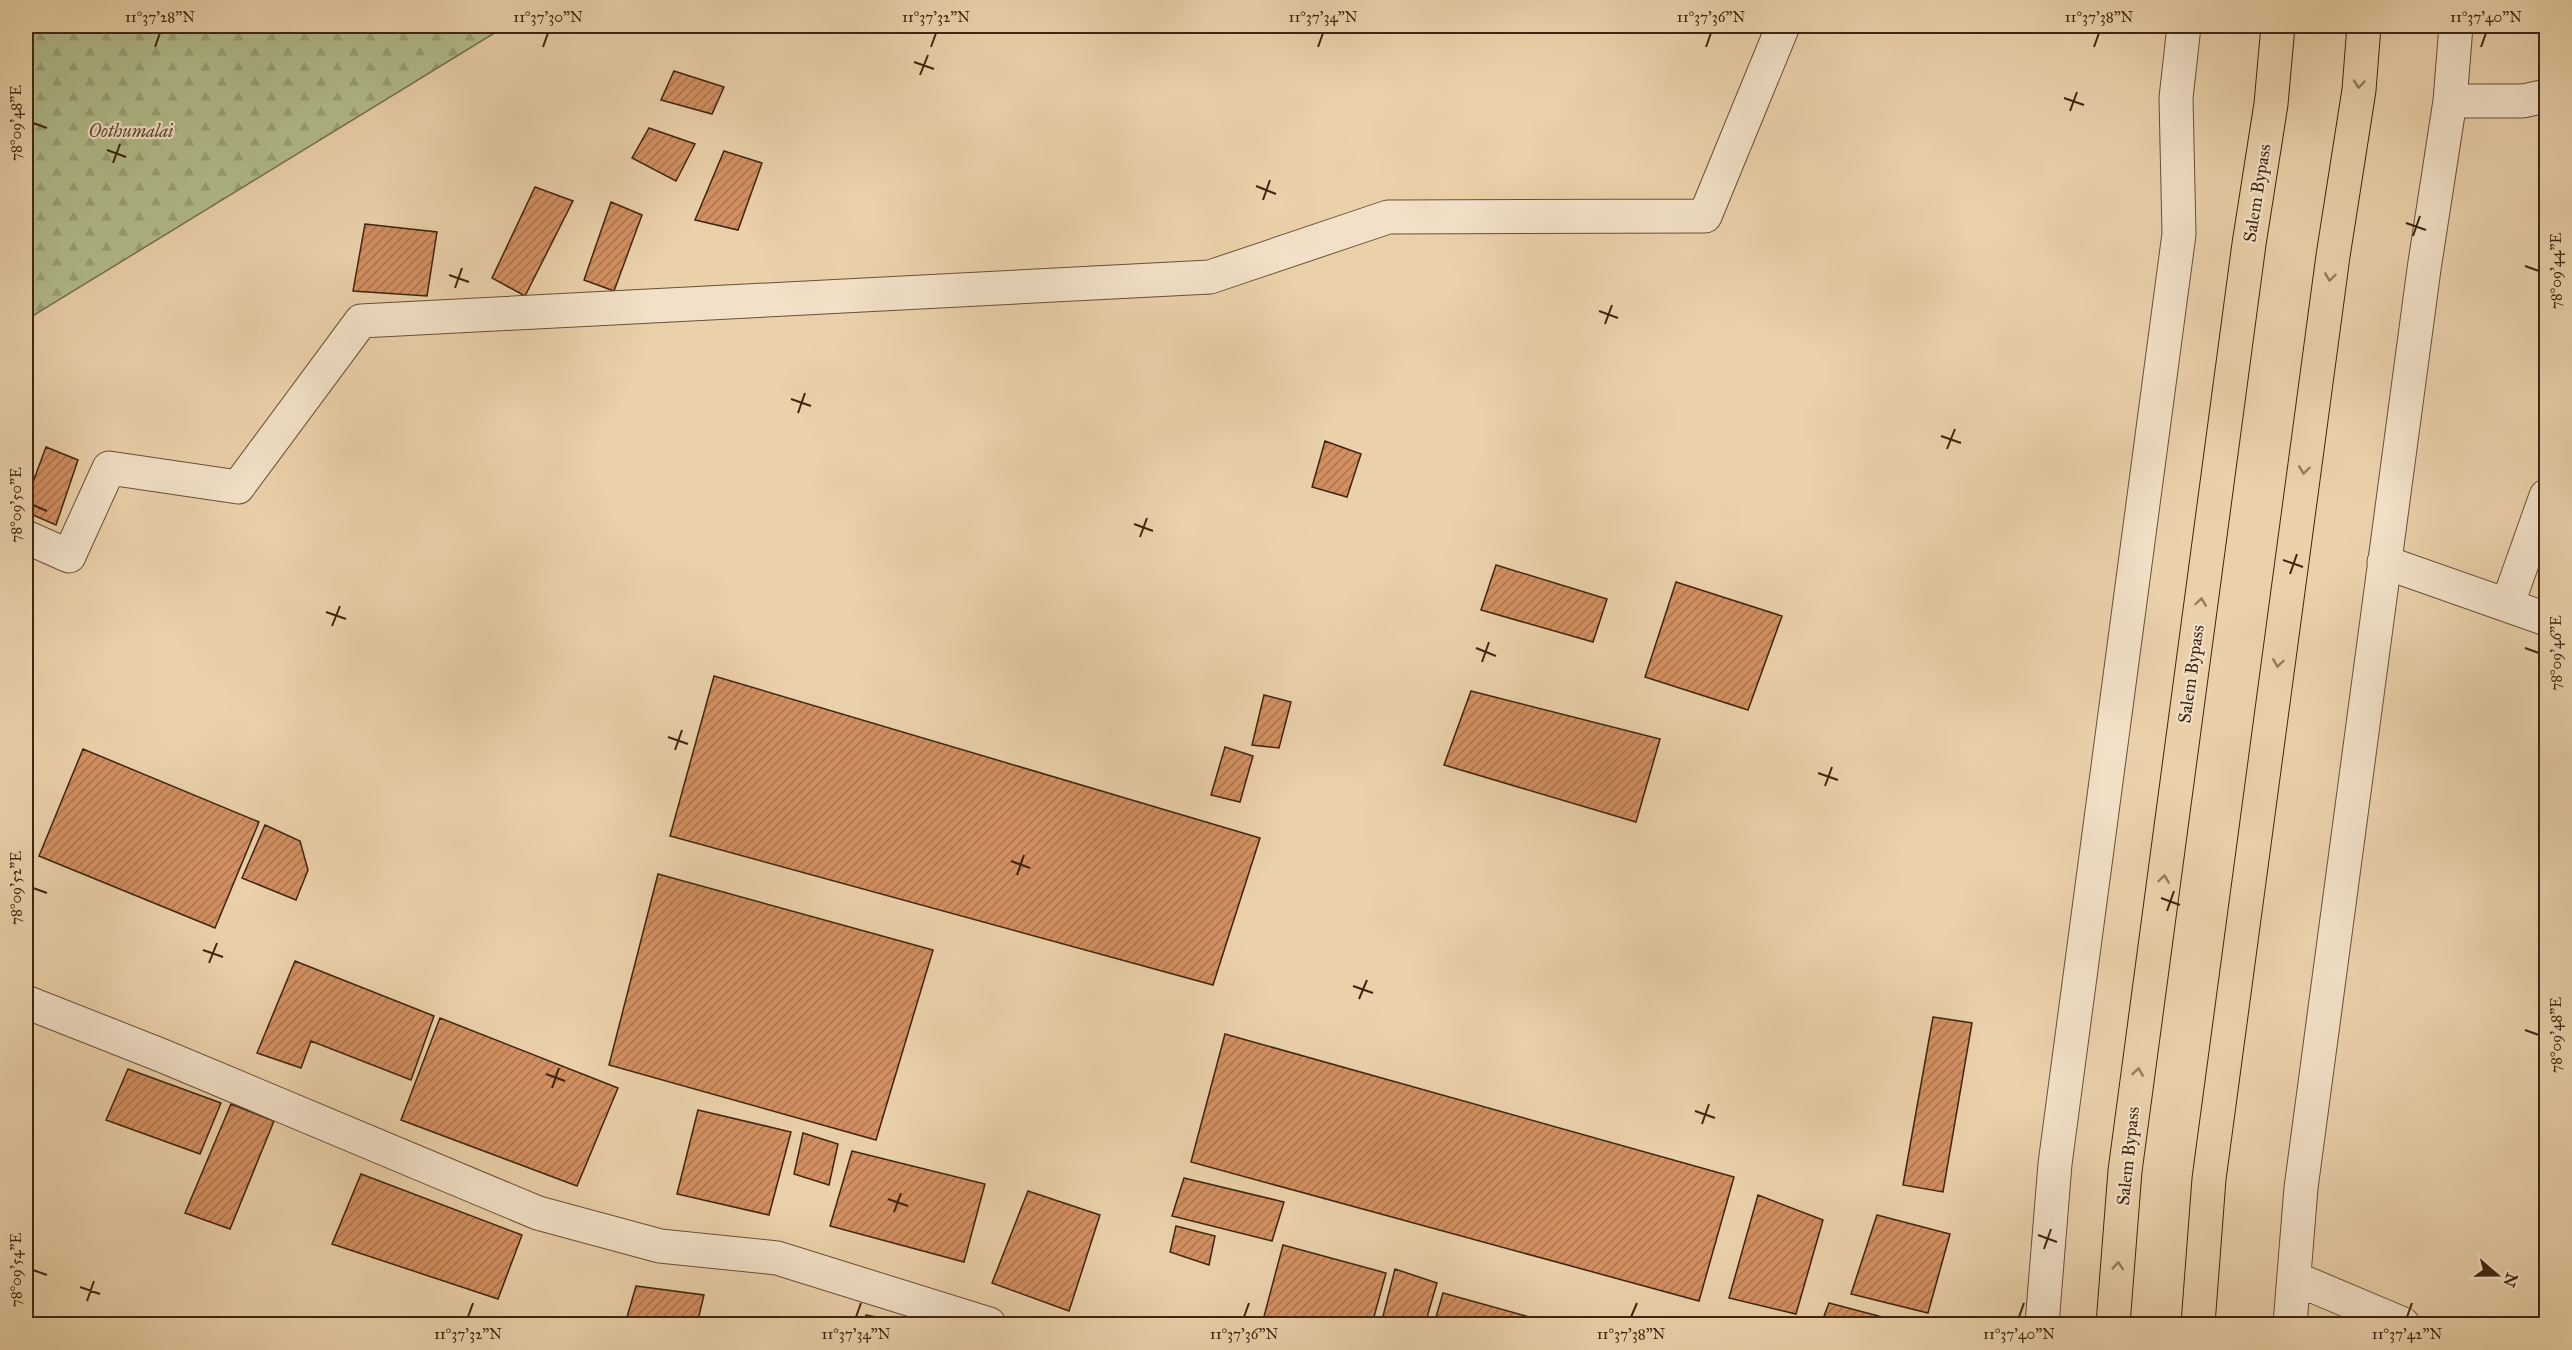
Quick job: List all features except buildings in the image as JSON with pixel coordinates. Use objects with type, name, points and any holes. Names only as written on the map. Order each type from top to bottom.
[{"type":"highway","name":"Salem Bypass","points":[[2113,1324],[2125,1171],[2233,363],[2271,104],[2278,26]]},
{"type":"highway","points":[[2198,1324],[2209,1179],[2330,280],[2359,90],[2364,26]]},
{"type":"street","points":[[26,537],[69,556],[109,468],[238,487],[361,321],[1210,277],[1388,217],[1706,216],[1783,26]]},
{"type":"street","points":[[2042,1324],[2055,1164],[2179,234],[2176,98],[2184,26]]},
{"type":"street","points":[[2290,1324],[2301,1188],[2424,269],[2450,101],[2456,26]]},
{"type":"street","points":[[2450,101],[2523,101],[2547,96]]},
{"type":"street","points":[[2508,603],[2547,496]]},
{"type":"street","points":[[2384,562],[2508,603],[2547,619]]},
{"type":"street","points":[[26,1002],[163,1056],[538,1214],[660,1246],[777,1258],[989,1324]]},
{"type":"street","points":[[2294,1278],[2403,1324]]},
{"type":"green space","name":"Oothumalai","points":[[26,26],[506,26],[26,320]]}]
